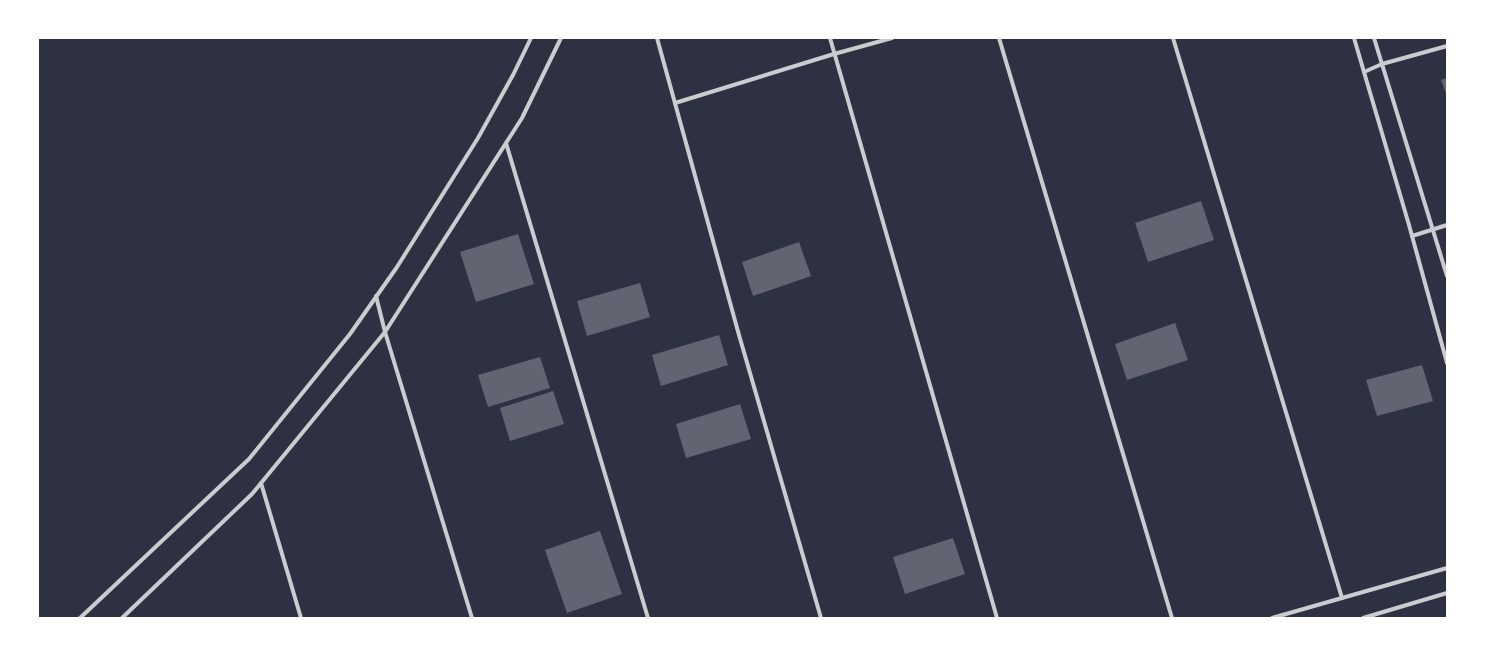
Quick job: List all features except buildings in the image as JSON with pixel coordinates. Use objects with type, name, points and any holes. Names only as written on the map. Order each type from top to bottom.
[{"type":"street","points":[[80,618],[249,459],[350,334],[397,267],[478,138],[513,75],[531,38]]},
{"type":"street","points":[[122,618],[252,494],[385,332],[522,118],[561,38]]},
{"type":"street","points":[[657,38],[737,327],[821,618]]},
{"type":"street","points":[[830,38],[998,618]]},
{"type":"street","points":[[675,103],[834,54],[892,38]]},
{"type":"street","points":[[999,38],[1172,618]]},
{"type":"street","points":[[1172,38],[1342,598]]},
{"type":"street","points":[[1354,38],[1412,236],[1447,363]]},
{"type":"street","points":[[1374,38],[1447,276]]},
{"type":"street","points":[[1364,72],[1382,64],[1447,46]]},
{"type":"street","points":[[506,143],[648,618]]},
{"type":"street","points":[[1412,236],[1447,225]]},
{"type":"street","points":[[376,296],[385,332],[472,618]]},
{"type":"street","points":[[261,483],[301,618]]},
{"type":"street","points":[[1272,618],[1447,568]]},
{"type":"street","points":[[1363,618],[1447,593]]}]
